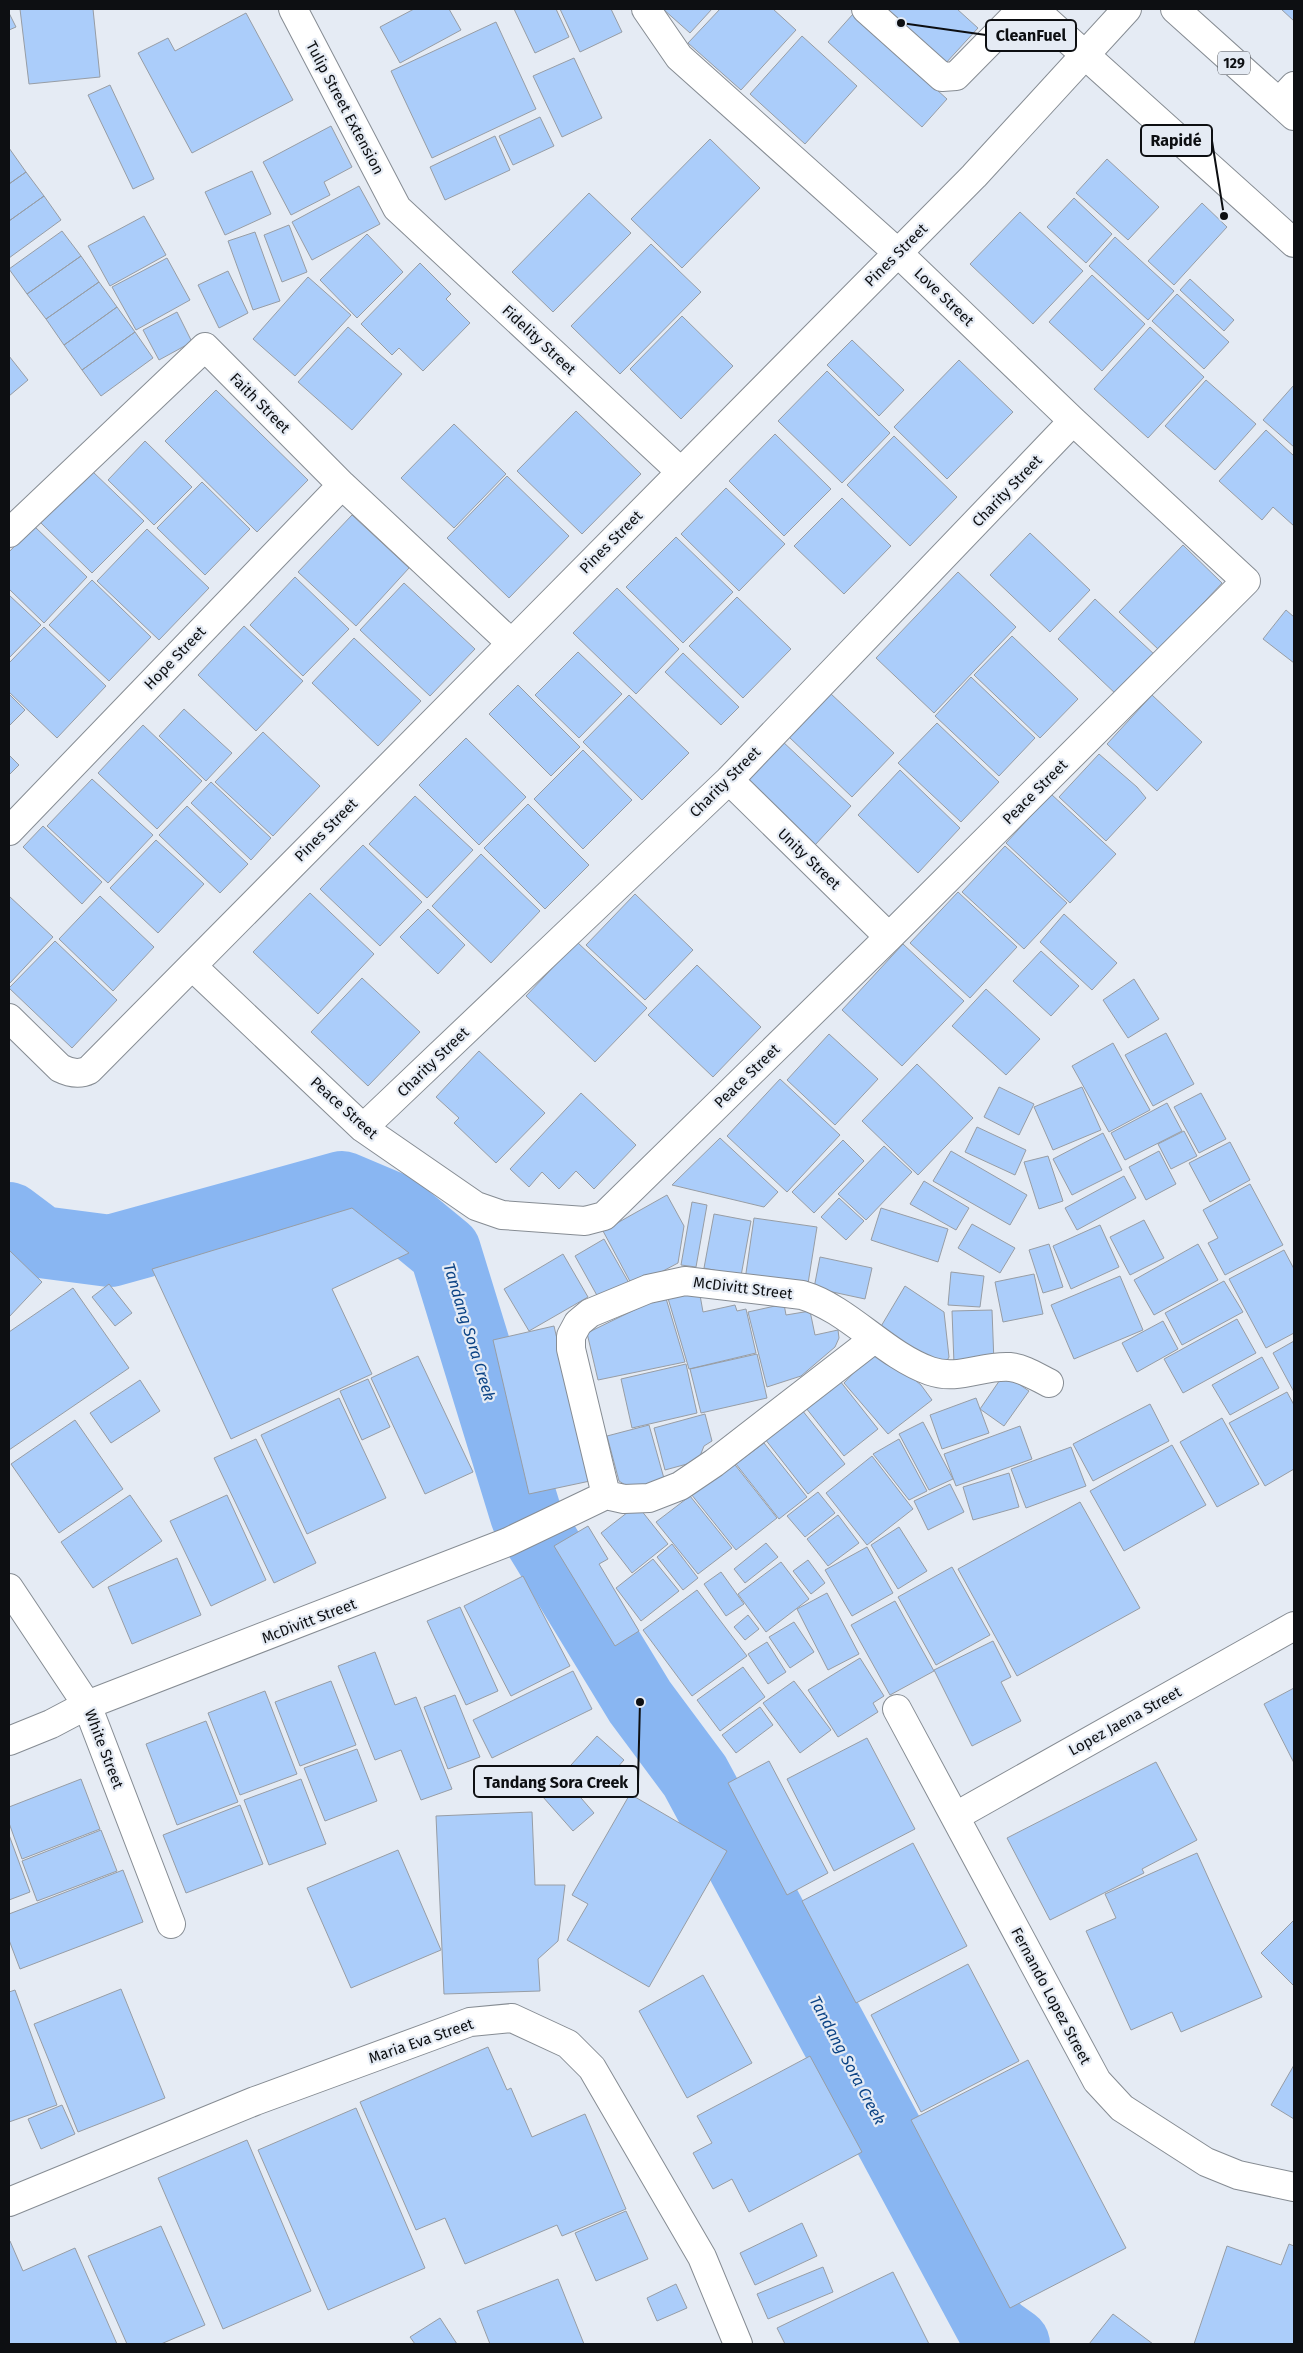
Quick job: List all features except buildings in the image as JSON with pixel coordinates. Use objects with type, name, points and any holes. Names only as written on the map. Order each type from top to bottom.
[{"type":"street","name":"Tulip Street Extension","points":[[293,9],[397,208]]},
{"type":"street","name":"Love Street","points":[[646,9],[679,57],[898,253],[1073,421],[1246,581]]},
{"type":"street","points":[[866,9],[942,77],[949,78],[956,76],[1022,9]]},
{"type":"street","points":[[1034,9],[1294,243]]},
{"type":"street","name":"Pines Street","points":[[9,1018],[60,1068],[68,1072],[82,1073],[89,1070],[974,176],[1127,9]]},
{"type":"street","name":"129","points":[[1175,9],[1289,102]]},
{"type":"street","name":"Fidelity Street","points":[[397,208],[681,472]]},
{"type":"street","name":"Faith Street","points":[[9,533],[205,347],[342,485],[511,643]]},
{"type":"street","name":"Charity Street","points":[[363,1128],[729,780],[1073,421]]},
{"type":"street","name":"Hope Street","points":[[9,831],[342,485]]},
{"type":"street","name":"Peace Street","points":[[192,966],[363,1128],[476,1206],[502,1215],[585,1221],[604,1216],[889,937],[1246,581]]},
{"type":"street","name":"Unity Street","points":[[729,780],[889,937]]},
{"type":"street","name":"McDivitt Street","points":[[9,1741],[51,1724],[87,1705],[508,1542],[606,1496],[571,1349],[571,1336],[578,1323],[590,1313],[664,1284],[685,1281],[707,1282],[802,1295],[815,1299],[833,1309],[874,1339],[920,1367],[932,1372],[959,1375],[1001,1367],[1013,1367],[1049,1383]]},
{"type":"street","points":[[606,1496],[624,1499],[649,1498],[680,1486],[714,1464],[874,1339]]},
{"type":"street","name":"White Street","points":[[9,1588],[87,1705],[171,1924]]},
{"type":"street","name":"Lopez Jaena Street","points":[[956,1816],[1294,1626]]},
{"type":"street","name":"Fernando Lopez Street","points":[[897,1709],[1097,2081],[1122,2108],[1206,2162],[1238,2175],[1294,2187]]},
{"type":"street","name":"Maria Eva Street","points":[[9,2202],[255,2101],[470,2022],[512,2018],[568,2044],[592,2068],[702,2257],[738,2344]]},
{"type":"waterway","name":"Tandang Sora Creek","points":[[9,1218],[41,1242],[110,1251],[342,1187],[394,1209],[445,1251],[526,1515],[640,1702],[695,1776],[993,2329],[1014,2344]]},
{"type":"place","name":"CleanFuel","points":[[901,23]]},
{"type":"place","name":"Rapidé","points":[[1224,216]]},
{"type":"place","name":"Tandang Sora Creek","points":[[640,1702]]}]
